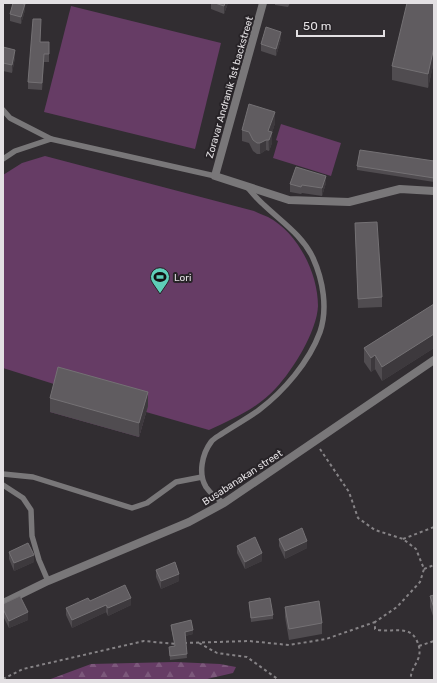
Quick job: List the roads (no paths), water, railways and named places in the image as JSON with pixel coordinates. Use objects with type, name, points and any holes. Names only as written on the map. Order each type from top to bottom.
[{"type":"street","name":"Zoravar Andranik 1st backstreet","points":[[215,176],[263,3]]},
{"type":"street","points":[[215,176],[289,200],[349,202],[400,189],[434,191]]},
{"type":"street","name":"Busabanakan street","points":[[3,603],[48,581],[189,522],[224,503],[434,360]]},
{"type":"lane","points":[[3,110],[10,118],[51,139],[215,176]]},
{"type":"lane","points":[[3,159],[16,151],[51,139]]},
{"type":"lane","points":[[224,503],[213,496],[202,477],[204,453],[212,440],[259,410],[278,393],[308,356],[320,332],[324,308],[321,279],[313,257],[301,238],[263,205],[246,186]]},
{"type":"lane","points":[[3,474],[33,477],[132,508],[146,503],[176,482],[202,477]]},
{"type":"lane","points":[[3,486],[23,498],[31,510],[32,536],[39,560],[48,581]]},
{"type":"place","name":"Lori","points":[[160,294]]}]
